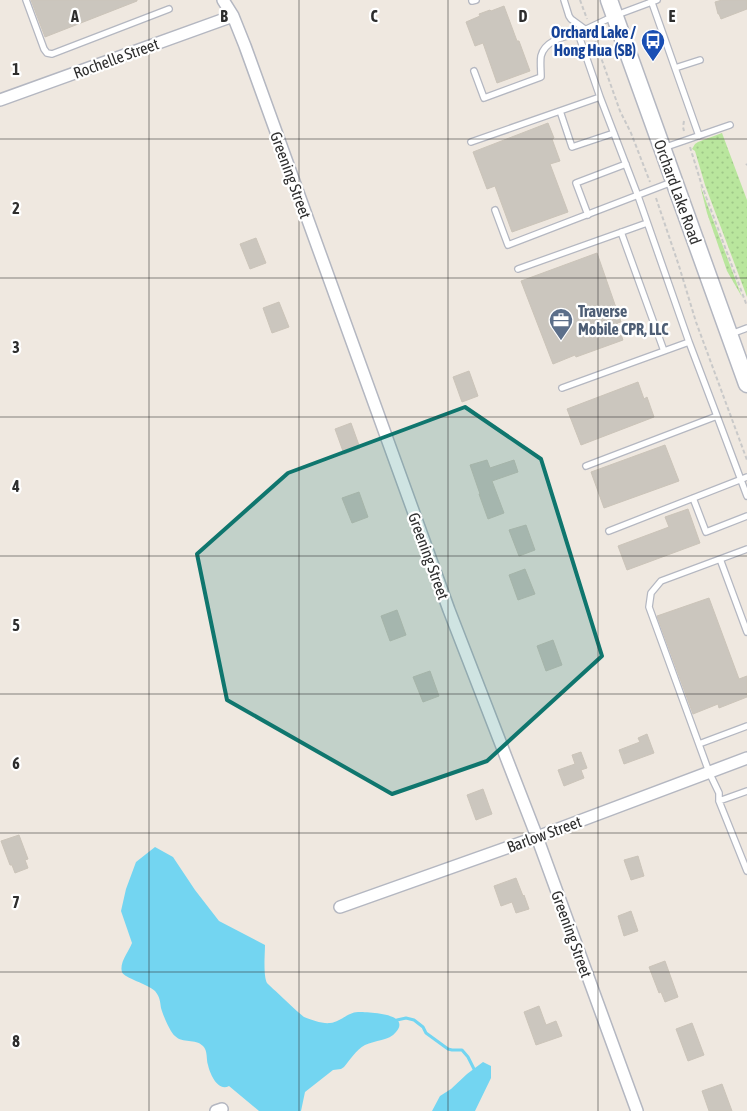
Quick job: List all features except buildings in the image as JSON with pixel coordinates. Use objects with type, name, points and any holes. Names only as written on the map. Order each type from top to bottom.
[{"type":"main road","name":"Orchard Lake Road","points":[[609,0],[747,384]]},
{"type":"street","name":"Greening Street","points":[[223,0],[233,16],[245,46],[449,610],[536,837],[637,1111]]},
{"type":"street","name":"Rochelle Street","points":[[0,100],[233,16]]},
{"type":"street","name":"Barlow Street","points":[[340,907],[536,837],[747,758]]},
{"type":"lane","points":[[26,0],[44,48],[47,53],[52,54],[169,9]]},
{"type":"lane","points":[[564,0],[571,19],[588,29]]},
{"type":"lane","points":[[474,71],[484,98],[541,77],[541,57],[545,47],[557,39],[578,33],[614,16],[654,1],[699,136]]},
{"type":"lane","points":[[578,33],[689,342],[717,416],[744,478],[747,496]]},
{"type":"lane","points":[[676,68],[700,60]]},
{"type":"lane","points":[[471,142],[600,97]]},
{"type":"lane","points":[[560,111],[572,147],[614,133]]},
{"type":"lane","points":[[662,148],[730,125]]},
{"type":"lane","points":[[588,215],[576,183],[626,164]]},
{"type":"lane","points":[[494,210],[508,245],[674,182]]},
{"type":"lane","points":[[518,269],[647,223]]},
{"type":"lane","points":[[621,232],[664,351]]},
{"type":"lane","points":[[729,334],[747,328]]},
{"type":"lane","points":[[562,388],[689,342]]},
{"type":"lane","points":[[586,466],[717,416]]},
{"type":"lane","points":[[609,531],[744,478]]},
{"type":"lane","points":[[692,498],[706,532],[747,516]]},
{"type":"lane","points":[[747,549],[661,581],[651,593],[650,607],[709,772],[747,871]]},
{"type":"lane","points":[[720,559],[747,632]]},
{"type":"lane","points":[[699,744],[747,726]]},
{"type":"lane","points":[[720,801],[747,791]]},
{"type":"path","points":[[580,0],[588,29],[653,190],[696,322],[747,460]]},
{"type":"path","points":[[685,117],[683,127],[702,186],[747,306]]},
{"type":"highlighted area","points":[[465,407],[541,459],[602,656],[487,761],[392,794],[227,700],[197,554],[288,473]]},
{"type":"green space","points":[[722,133],[747,200],[747,297],[705,185],[695,151],[692,149],[698,142]]},
{"type":"green space","points":[[700,185],[742,297],[727,271],[707,213]]},
{"type":"water","points":[[155,847],[173,857],[219,921],[265,945],[267,983],[304,1017],[317,1022],[327,1023],[338,1021],[354,1012],[378,1013],[393,1017],[398,1021],[399,1026],[396,1032],[390,1037],[362,1047],[344,1067],[333,1070],[305,1092],[301,1111],[259,1111],[229,1086],[221,1087],[211,1073],[207,1063],[206,1050],[203,1046],[175,1036],[167,1023],[159,997],[155,991],[127,977],[122,972],[123,961],[132,943],[121,911],[126,889],[136,862]]},
{"type":"water","points":[[483,1062],[491,1066],[491,1078],[475,1111],[432,1111],[440,1096]]},
{"type":"waterway","points":[[397,1020],[406,1018],[414,1020],[423,1027],[426,1033],[448,1049],[462,1050],[474,1069]]},
{"type":"place","name":"Orchard Lake / Hong Hua (SB)","points":[[653,62]]},
{"type":"place","name":"Traverse Mobile CPR, LLC","points":[[561,341]]}]
